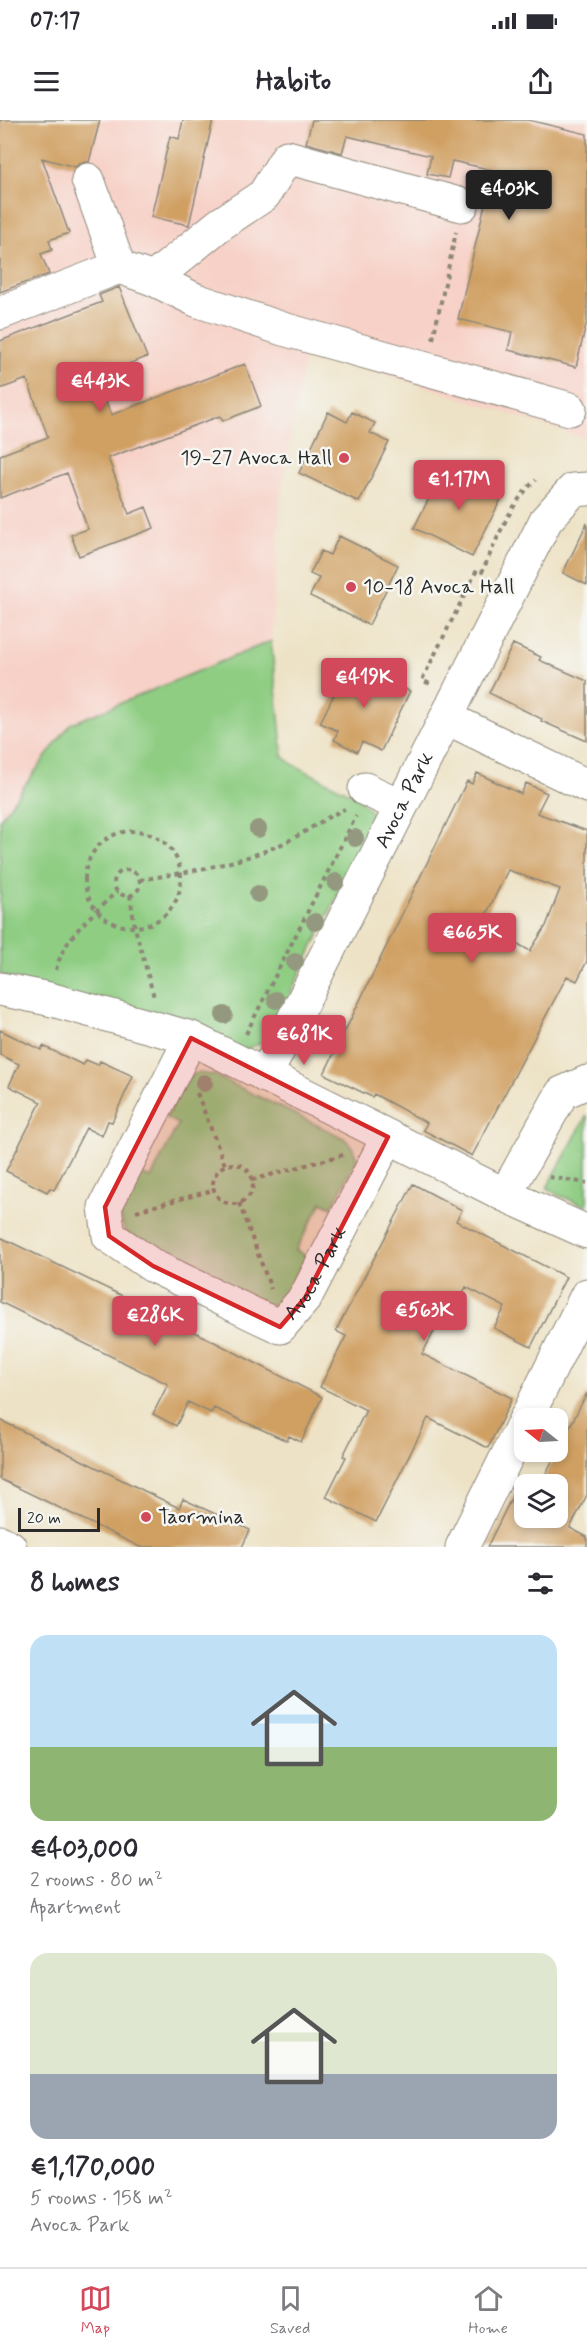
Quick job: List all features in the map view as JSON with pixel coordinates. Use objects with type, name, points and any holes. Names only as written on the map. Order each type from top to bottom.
[{"type":"street","points":[[153,279],[219,225],[264,195],[287,157],[462,205]]},
{"type":"street","points":[[88,180],[119,267]]},
{"type":"street","points":[[0,313],[119,267],[153,279],[196,300],[283,329],[570,409]]},
{"type":"street","name":"Avoca Park","points":[[265,1076],[546,520],[573,490],[587,489]]},
{"type":"street","points":[[447,718],[587,786]]},
{"type":"street","points":[[365,796],[401,806]]},
{"type":"street","points":[[0,989],[49,999],[191,1038],[265,1076],[382,1149],[512,1184],[587,1232]]},
{"type":"street","points":[[107,1218],[105,1207],[191,1038]]},
{"type":"street","points":[[512,1184],[562,1093],[587,1082]]},
{"type":"street","name":"Avoca Park","points":[[107,1218],[109,1236],[153,1266],[280,1327],[305,1298],[382,1149]]},
{"type":"street","points":[[531,1408],[587,1295]]},
{"type":"street","points":[[462,1547],[514,1442]]},
{"type":"street","points":[[0,1542],[10,1547]]},
{"type":"path","points":[[427,369],[462,205]]},
{"type":"path","points":[[423,693],[428,683],[422,680],[477,570],[482,572],[516,502],[536,480]]},
{"type":"path","points":[[140,880],[244,858],[284,843],[365,796]]},
{"type":"path","points":[[233,1059],[365,796]]},
{"type":"path","points":[[136,831],[151,834],[163,841],[173,852],[180,873],[179,894],[163,918],[150,925],[135,928],[121,927],[107,921],[96,912],[85,891],[86,867],[97,846],[109,837],[122,832],[136,831]]},
{"type":"path","points":[[125,870],[132,871],[140,880],[139,888],[130,896],[121,895],[114,884],[115,878],[125,870]]},
{"type":"path","points":[[49,999],[59,958],[68,939],[117,891]]},
{"type":"path","points":[[130,896],[135,928],[154,996],[145,1026]]},
{"type":"path","points":[[176,1067],[190,1074],[225,1165]]},
{"type":"path","points":[[252,1179],[357,1151],[382,1149]]},
{"type":"path","points":[[225,1165],[243,1166],[248,1170],[252,1179],[250,1194],[239,1203],[227,1203],[221,1200],[214,1190],[215,1175],[225,1165]]},
{"type":"path","points":[[512,1184],[587,1183]]},
{"type":"path","points":[[107,1218],[214,1190]]},
{"type":"path","points":[[239,1203],[285,1323]]},
{"type":"highlighted area","points":[[191,1038],[388,1137],[305,1298],[280,1327],[153,1266],[109,1236],[105,1207]]},
{"type":"shaded area","points":[[0,120],[587,120],[587,439],[306,348],[281,493],[271,641],[70,724],[0,819]]},
{"type":"green space","points":[[271,641],[283,756],[292,764],[359,798],[375,817],[273,1030],[264,1042],[244,1050],[0,974],[0,819],[70,724]]},
{"type":"green space","points":[[197,1073],[214,1075],[344,1138],[352,1147],[357,1159],[332,1207],[322,1202],[296,1250],[306,1256],[287,1295],[271,1305],[265,1306],[125,1232],[119,1212],[138,1173],[151,1178],[178,1124],[166,1118],[187,1078]]},
{"type":"green space","points":[[587,1115],[587,1206],[558,1195],[547,1188]]},
{"type":"building","points":[[0,120],[100,120],[89,162],[75,167],[42,158],[69,233],[49,240],[52,250],[41,254],[49,274],[0,292]]},
{"type":"building","points":[[183,120],[213,120],[189,225],[151,217],[170,136],[179,139]]},
{"type":"building","points":[[312,120],[528,120],[587,134],[587,321],[576,367],[508,350],[512,332],[458,319],[493,170],[452,161],[448,178],[427,174],[431,156],[347,136],[342,153],[306,143]]},
{"type":"building","points":[[119,287],[147,357],[95,376],[111,415],[245,364],[261,406],[223,421],[220,416],[108,458],[129,514],[146,507],[154,528],[79,556],[71,535],[88,529],[67,473],[0,498],[0,455],[48,437],[27,379],[0,389],[0,341],[102,302],[99,295]]},
{"type":"building","name":"19-27 Avoca Hall","points":[[328,412],[347,422],[352,412],[375,423],[370,433],[389,442],[359,502],[299,473]]},
{"type":"building","points":[[444,468],[461,477],[466,468],[488,479],[484,487],[502,497],[472,557],[414,528]]},
{"type":"building","points":[[587,523],[587,585],[563,573]]},
{"type":"building","name":"10-18 Avoca Hall","points":[[339,536],[398,565],[369,625],[310,596],[319,578],[310,574],[321,551],[330,555]]},
{"type":"building","points":[[513,644],[541,657],[539,660],[587,681],[587,741],[541,721],[542,719],[489,693]]},
{"type":"building","points":[[350,662],[410,691],[381,751],[362,742],[357,752],[334,740],[338,731],[320,723]]},
{"type":"building","points":[[477,773],[521,794],[526,783],[547,793],[537,813],[587,831],[587,961],[577,981],[567,976],[472,1156],[423,1130],[427,1123],[374,1094],[372,1097],[324,1074],[467,781],[472,784]],"holes":[[[508,870],[560,889],[546,926],[530,951],[482,923]]]},
{"type":"building","points":[[0,1030],[41,1050],[43,1046],[83,1065],[86,1060],[98,1065],[100,1061],[133,1076],[112,1122],[108,1121],[102,1136],[86,1128],[54,1190],[50,1188],[47,1192],[6,1171],[41,1102],[9,1086],[19,1064],[0,1055]]},
{"type":"building","points":[[413,1184],[462,1210],[456,1221],[566,1277],[531,1347],[494,1328],[505,1307],[466,1287],[454,1310],[448,1306],[422,1354],[512,1398],[488,1448],[428,1418],[376,1522],[326,1497],[366,1410],[320,1387],[346,1336],[336,1331]]},
{"type":"building","points":[[0,1237],[156,1312],[322,1397],[301,1442],[289,1436],[287,1441],[214,1408],[211,1413],[188,1402],[176,1426],[153,1414],[168,1384],[0,1302]]},
{"type":"building","points":[[587,1393],[587,1495],[570,1528],[587,1537],[587,1547],[487,1547],[514,1493],[514,1528],[568,1528],[568,1474],[546,1474],[552,1462],[568,1462],[568,1430]]},
{"type":"building","points":[[0,1420],[179,1508],[183,1499],[250,1530],[242,1547],[140,1547],[0,1479]]},
{"type":"place","name":"19-27 Avoca Hall","points":[[344,458]]},
{"type":"place","name":"10-18 Avoca Hall","points":[[351,587]]},
{"type":"place","name":"Taormina","points":[[146,1517]]}]
